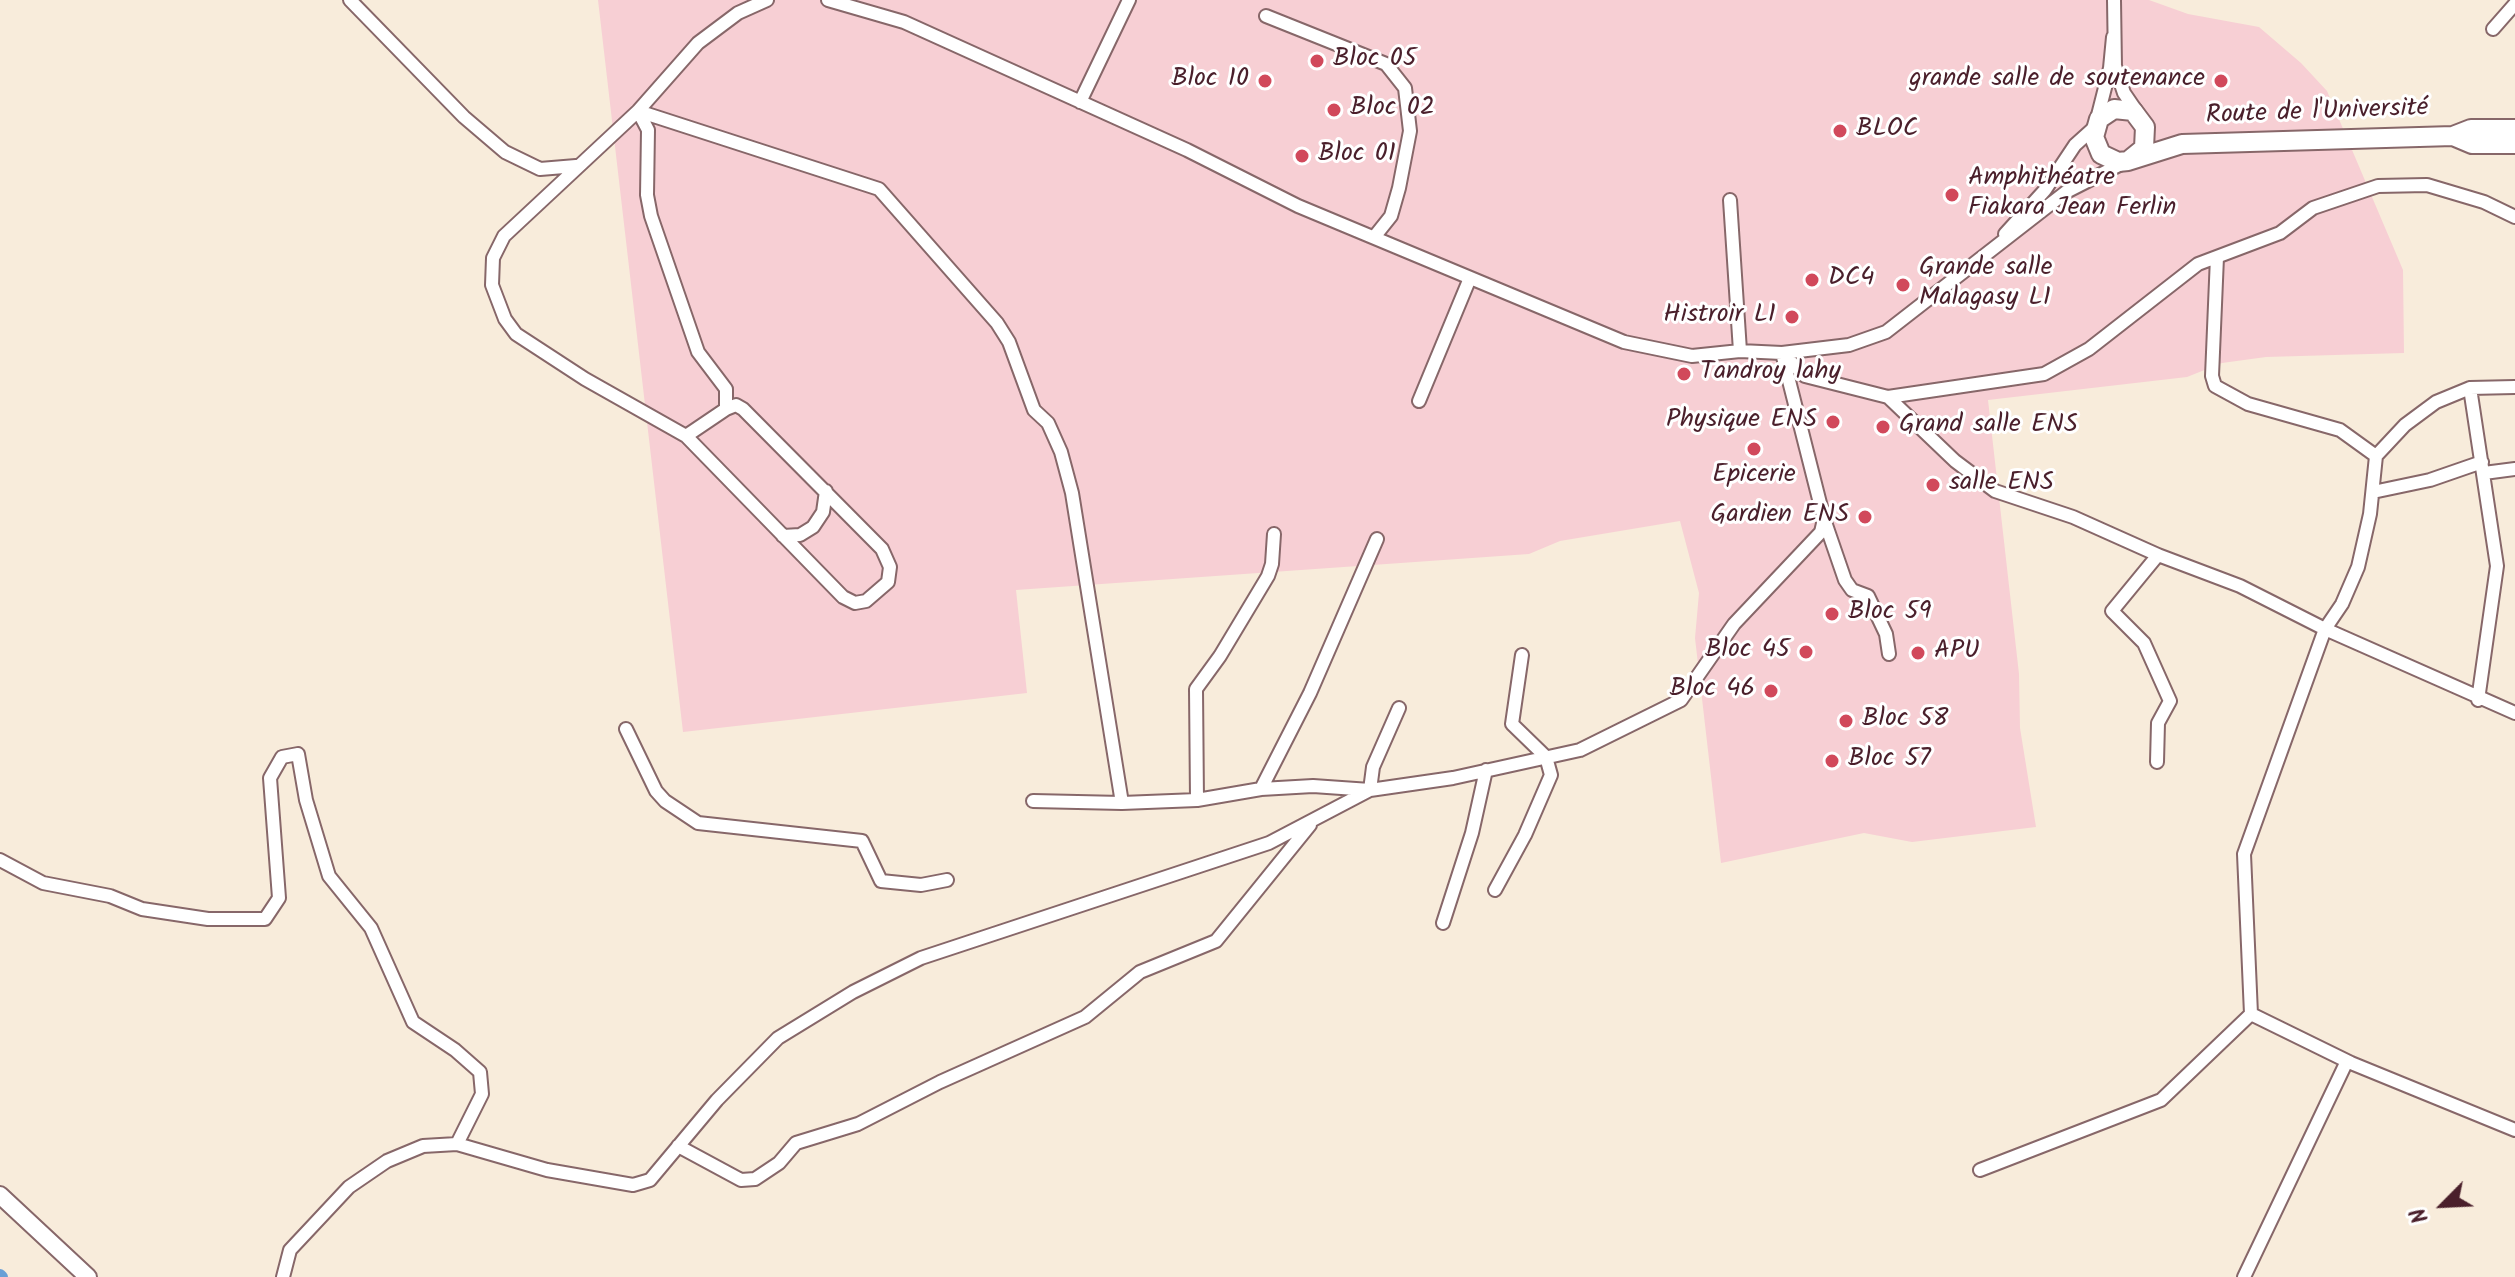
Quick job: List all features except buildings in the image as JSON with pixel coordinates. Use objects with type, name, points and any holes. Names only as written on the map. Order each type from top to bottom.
[{"type":"main road","points":[[2140,117],[2147,137],[2137,156],[2128,161],[2109,159],[2101,154],[2094,137],[2095,127],[2099,119],[2114,109],[2133,111],[2182,144]]},
{"type":"main road","name":"Route de l'Université","points":[[2128,161],[2182,144],[2453,136],[2471,129],[2515,129]]},
{"type":"main road","name":"Route de l'Université","points":[[2453,136],[2472,144],[2515,144]]},
{"type":"street","points":[[350,0],[464,117],[505,152],[540,169],[577,166]]},
{"type":"street","points":[[686,436],[736,405],[750,415],[882,549],[890,567],[888,582],[866,601],[855,603],[830,586],[686,436],[534,348],[516,334],[497,303],[492,285],[493,258],[504,236],[638,111],[698,43],[738,13],[767,0]]},
{"type":"street","points":[[828,0],[904,22],[1298,206],[1624,342],[1692,356],[1740,351],[1782,353],[1849,345],[1886,332],[2066,192],[2128,161]]},
{"type":"street","points":[[1080,102],[1129,0]]},
{"type":"street","points":[[1991,251],[2051,182],[2075,145],[2095,127],[2110,68],[2114,0]]},
{"type":"street","points":[[2493,29],[2515,4]]},
{"type":"street","points":[[1266,16],[1386,64],[1405,88],[1410,131],[1399,188],[1391,216],[1375,236]]},
{"type":"street","points":[[2113,37],[2115,66],[2124,93],[2140,117]]},
{"type":"street","points":[[638,111],[648,130],[647,195],[651,216],[698,352],[726,389],[726,409]]},
{"type":"street","points":[[638,111],[879,189],[997,323],[1009,342],[1034,410],[1048,423],[1072,493],[1122,803]]},
{"type":"street","points":[[1782,353],[1805,376],[1888,397],[2044,374],[2089,349],[2198,264],[2280,233],[2313,208],[2378,186],[2427,185],[2484,202],[2515,217]]},
{"type":"street","points":[[1730,200],[1740,351]]},
{"type":"street","points":[[2217,257],[2212,376],[2215,386],[2248,404],[2340,430],[2376,456]]},
{"type":"street","points":[[1419,401],[1470,278]]},
{"type":"street","points":[[1782,353],[1824,519],[1845,580],[1852,590],[1868,596],[1886,634],[1889,654]]},
{"type":"street","points":[[1980,1170],[2161,1100],[2251,1014],[2244,854],[2325,629],[2342,604],[2358,567],[2373,492],[2376,456],[2405,425],[2436,402],[2470,388],[2515,387]]},
{"type":"street","points":[[2470,388],[2497,566],[2478,700]]},
{"type":"street","points":[[1888,397],[1955,461],[1995,491],[2073,517],[2158,555],[2240,586],[2478,700],[2515,713]]},
{"type":"street","points":[[2373,492],[2483,468],[2515,469]]},
{"type":"street","points":[[783,536],[800,535],[813,527],[823,512],[826,491]]},
{"type":"street","points":[[1033,801],[1122,803],[1197,800],[1261,789],[1313,786],[1370,790],[1486,770],[1601,743],[1681,700],[1734,624],[1821,532],[1824,519]]},
{"type":"street","points":[[1197,800],[1196,689],[1220,656],[1268,576],[1274,534]]},
{"type":"street","points":[[1261,789],[1310,693],[1377,539]]},
{"type":"street","points":[[2157,762],[2158,723],[2170,701],[2144,643],[2112,611],[2158,555]]},
{"type":"street","points":[[1495,890],[1525,835],[1551,775],[1546,757],[1512,724],[1522,655]]},
{"type":"street","points":[[1370,790],[1373,767],[1399,708]]},
{"type":"street","points":[[626,729],[656,791],[665,801],[698,823],[862,841],[881,881],[921,885],[947,880]]},
{"type":"street","points":[[0,860],[43,883],[110,896],[142,909],[208,919],[265,919],[279,898],[270,778],[282,757],[298,754],[306,800],[329,876],[371,928],[413,1022],[455,1050],[480,1072],[482,1094],[457,1144]]},
{"type":"street","points":[[1443,923],[1472,833],[1486,770]]},
{"type":"street","points":[[283,1277],[290,1250],[349,1187],[387,1161],[423,1146],[457,1144],[547,1170],[633,1185],[650,1180],[735,1081],[786,1030],[907,964],[1054,911],[1200,869],[1269,843],[1370,790]]},
{"type":"street","points":[[678,1146],[741,1180],[755,1179],[779,1163],[796,1143],[858,1124],[940,1082],[1085,1017],[1140,972],[1216,941],[1312,822]]},
{"type":"street","points":[[2251,1014],[2347,1061],[2515,1130]]},
{"type":"street","points":[[2244,1277],[2347,1061]]},
{"type":"street","points":[[0,1195],[88,1277]]},
{"type":"shaded area","points":[[598,0],[2149,0],[2188,14],[2259,27],[2301,63],[2327,91],[2403,270],[2404,353],[2266,357],[2222,363],[2187,377],[1988,400],[2019,674],[2020,728],[2036,827],[1912,842],[1864,833],[1721,863],[1695,638],[1699,593],[1680,521],[1560,541],[1529,554],[1016,590],[1027,693],[683,732]]},
{"type":"place","name":"Bloc 05","points":[[1317,61]]},
{"type":"place","name":"Bloc 10","points":[[1265,81]]},
{"type":"place","name":"grande salle de soutenance","points":[[2221,81]]},
{"type":"place","name":"Bloc 02","points":[[1334,110]]},
{"type":"place","name":"BLOC","points":[[1840,131]]},
{"type":"place","name":"Bloc 01","points":[[1302,156]]},
{"type":"place","name":"Amphithéatre Fiakara Jean Ferlin","points":[[1952,195]]},
{"type":"place","name":"DC4","points":[[1812,280]]},
{"type":"place","name":"Grande salle Malagasy L1","points":[[1903,285]]},
{"type":"place","name":"Histroir L1","points":[[1792,317]]},
{"type":"place","name":"Tandroy lahy","points":[[1684,374]]},
{"type":"place","name":"Physique ENS","points":[[1833,422]]},
{"type":"place","name":"Grand salle ENS","points":[[1883,427]]},
{"type":"place","name":"Epicerie","points":[[1754,449]]},
{"type":"place","name":"salle ENS","points":[[1933,485]]},
{"type":"place","name":"Gardien ENS","points":[[1865,517]]},
{"type":"place","name":"Bloc 59","points":[[1832,614]]},
{"type":"place","name":"Bloc 45","points":[[1806,652]]},
{"type":"place","name":"APU","points":[[1918,653]]},
{"type":"place","name":"Bloc 46","points":[[1771,691]]},
{"type":"place","name":"Bloc 58","points":[[1846,721]]},
{"type":"place","name":"Bloc 57","points":[[1832,761]]}]
